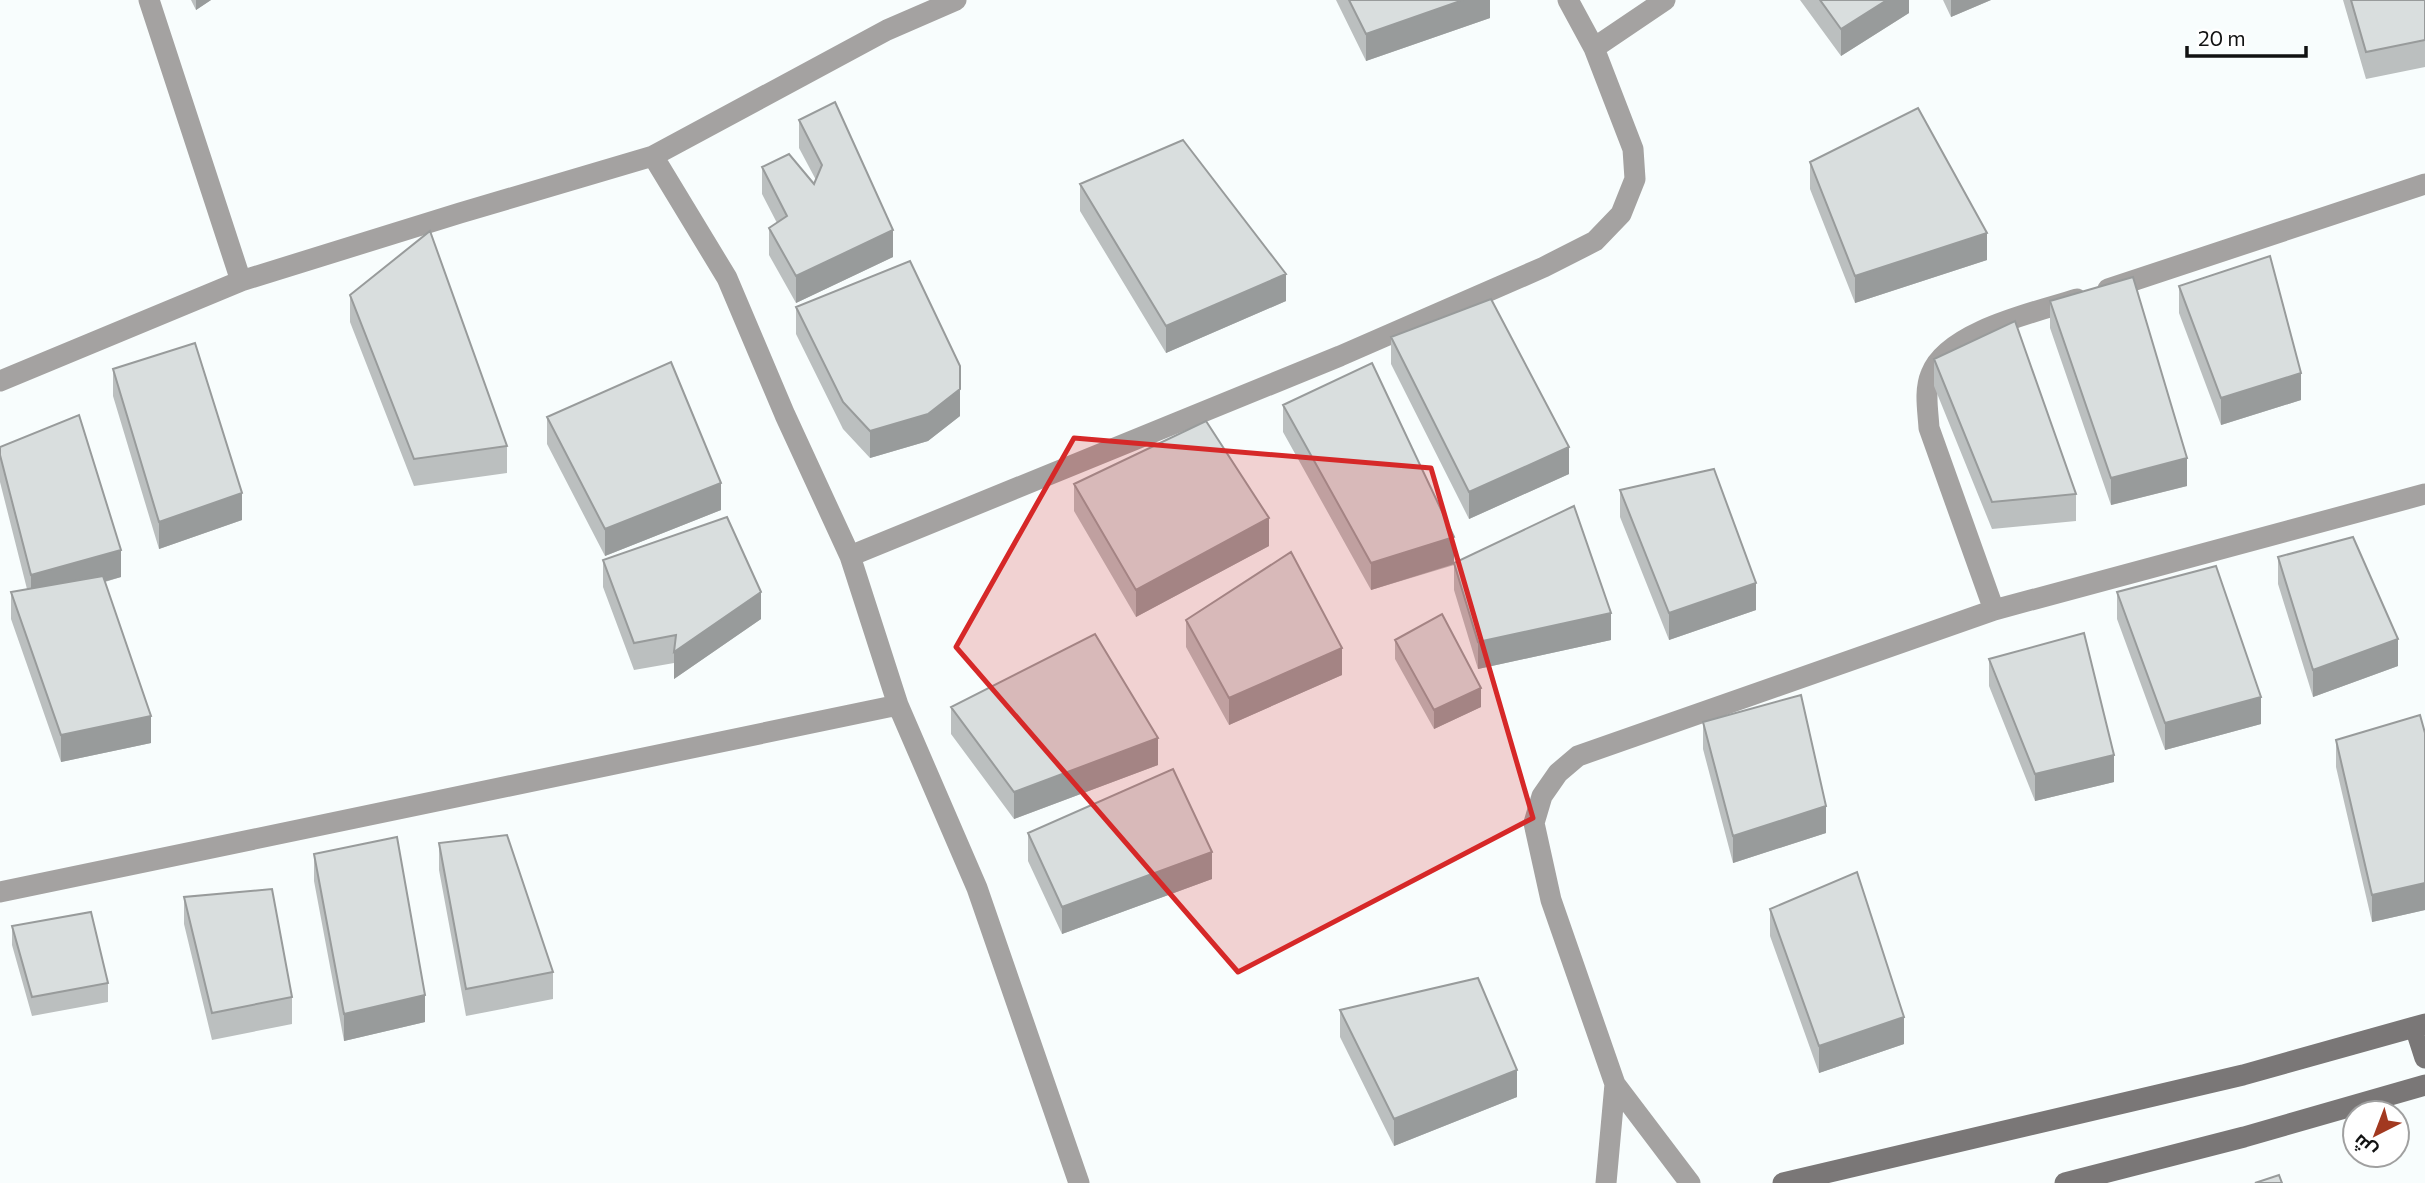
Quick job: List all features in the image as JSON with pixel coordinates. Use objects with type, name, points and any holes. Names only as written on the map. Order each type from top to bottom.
[{"type":"main road","points":[[1783,1183],[2244,1075],[2420,1026],[2425,1058]]},
{"type":"main road","points":[[2065,1183],[2094,1180],[2425,1085]]},
{"type":"street","points":[[149,0],[242,281]]},
{"type":"street","points":[[0,381],[242,281],[653,156],[887,30],[956,0]]},
{"type":"street","points":[[850,556],[1340,356],[1544,267],[1595,241],[1621,214],[1635,179],[1633,149],[1594,48],[1568,0]]},
{"type":"street","points":[[1594,48],[1665,0]]},
{"type":"street","points":[[653,156],[727,278],[785,415],[850,556],[898,705],[977,888],[1079,1183]]},
{"type":"street","points":[[1994,610],[1929,428],[1926,397],[1931,373],[1943,353],[1981,331],[2425,184]]},
{"type":"street","points":[[1690,1183],[1615,1084],[1551,900],[1534,823],[1542,796],[1558,774],[1578,756],[1994,610],[2425,494]]},
{"type":"street","points":[[0,892],[898,705]]},
{"type":"street","points":[[1606,1183],[1615,1084]]},
{"type":"highlighted area","points":[[1074,438],[1431,468],[1533,818],[1238,972],[956,647]]},
{"type":"building","points":[[1349,0],[1463,0],[1366,34]]},
{"type":"building","points":[[1820,0],[1887,0],[1841,29]]},
{"type":"building","points":[[2351,0],[2425,0],[2425,40],[2366,52]]},
{"type":"building","points":[[835,102],[893,230],[796,276],[769,228],[787,216],[762,167],[789,154],[814,184],[822,165],[799,120]]},
{"type":"building","points":[[1918,108],[1987,233],[1855,276],[1810,162]]},
{"type":"building","points":[[1183,140],[1286,274],[1166,326],[1080,184]]},
{"type":"building","points":[[430,231],[507,446],[414,459],[350,295]]},
{"type":"building","points":[[2270,256],[2301,373],[2221,398],[2179,286]]},
{"type":"building","points":[[910,261],[960,366],[960,389],[928,414],[870,431],[843,402],[796,307]]},
{"type":"building","points":[[2133,277],[2187,458],[2111,478],[2050,301]]},
{"type":"building","points":[[1491,299],[1569,447],[1469,492],[1391,337]]},
{"type":"building","points":[[2015,321],[2076,494],[1992,502],[1934,359]]},
{"type":"building","points":[[195,343],[242,493],[159,522],[113,369]]},
{"type":"building","points":[[671,362],[721,483],[605,529],[547,417]]},
{"type":"building","points":[[1372,363],[1454,537],[1371,563],[1283,405]]},
{"type":"building","points":[[79,415],[121,550],[31,575],[0,447]]},
{"type":"building","points":[[1206,421],[1269,518],[1136,590],[1074,484]]},
{"type":"building","points":[[1714,469],[1756,583],[1669,613],[1620,490]]},
{"type":"building","points":[[1574,506],[1611,613],[1478,642],[1454,563]]},
{"type":"building","points":[[727,517],[761,592],[674,652],[676,635],[634,643],[603,560]]},
{"type":"building","points":[[2353,537],[2398,639],[2313,670],[2278,557]]},
{"type":"building","points":[[1291,552],[1342,648],[1229,698],[1186,620]]},
{"type":"building","points":[[2216,566],[2261,697],[2165,723],[2117,592]]},
{"type":"building","points":[[103,576],[151,716],[61,735],[11,592]]},
{"type":"building","points":[[1442,614],[1481,688],[1434,710],[1395,640]]},
{"type":"building","points":[[2084,633],[2114,755],[2035,774],[1989,659]]},
{"type":"building","points":[[1095,634],[1158,738],[1014,792],[951,707]]},
{"type":"building","points":[[1801,695],[1826,806],[1733,836],[1703,722]]},
{"type":"building","points":[[2420,715],[2425,733],[2425,883],[2372,895],[2336,740]]},
{"type":"building","points":[[1173,769],[1212,852],[1062,907],[1028,833]]},
{"type":"building","points":[[507,835],[553,972],[466,989],[439,843]]},
{"type":"building","points":[[397,837],[425,995],[344,1014],[314,854]]},
{"type":"building","points":[[1857,872],[1904,1017],[1819,1046],[1770,909]]},
{"type":"building","points":[[272,889],[292,997],[212,1013],[184,897]]},
{"type":"building","points":[[91,912],[108,983],[32,997],[12,926]]},
{"type":"building","points":[[1478,978],[1517,1070],[1394,1119],[1340,1010]]},
{"type":"building","points":[[2279,1175],[2282,1183],[2255,1183]]}]
